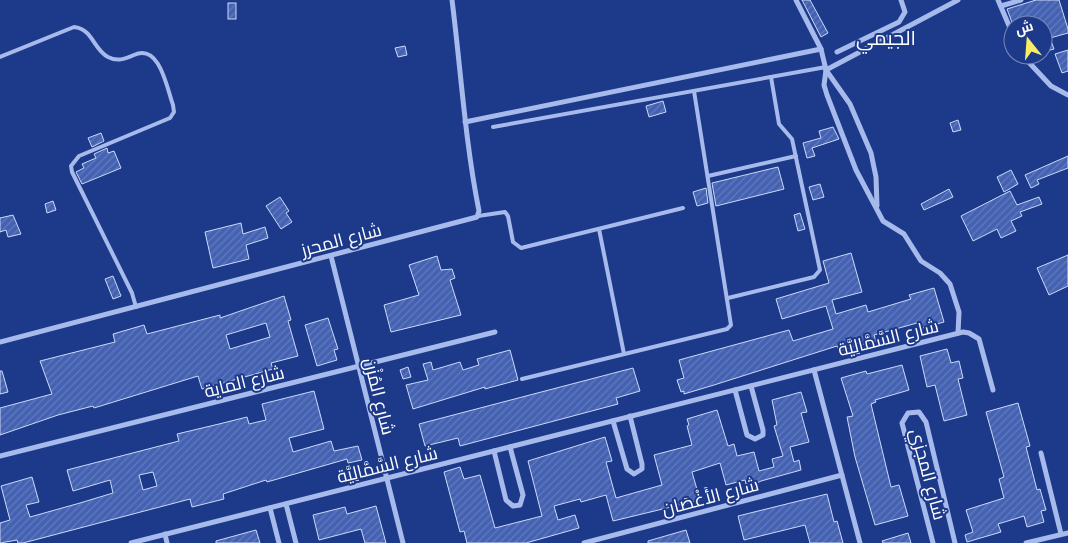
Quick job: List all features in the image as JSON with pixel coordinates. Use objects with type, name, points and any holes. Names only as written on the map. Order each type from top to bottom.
[{"type":"street","points":[[452,0],[466,122],[468,157],[479,211],[478,216]]},
{"type":"street","points":[[796,0],[821,50],[826,68],[850,104],[871,153],[876,177],[877,207]]},
{"type":"street","points":[[837,52],[899,22],[905,12],[901,0]]},
{"type":"street","points":[[826,68],[958,0]]},
{"type":"street","points":[[998,0],[1005,15]]},
{"type":"street","points":[[1001,6],[1021,0]]},
{"type":"street","points":[[466,122],[821,50]]},
{"type":"street","points":[[1032,65],[1052,86],[1068,95]]},
{"type":"street","points":[[826,68],[824,85],[856,170],[883,221],[908,238],[921,261],[940,273],[950,284],[959,312],[958,333]]},
{"type":"street","name":"شارع المحرز","points":[[0,342],[478,216]]},
{"type":"street","name":"شارع المُزْن","points":[[331,256],[403,543]]},
{"type":"street","name":"شارع الماية","points":[[0,456],[495,332]]},
{"type":"street","name":"شارع السَّمَّالِيَّة","points":[[131,543],[148,541],[165,534],[958,333],[969,332],[979,338],[993,390]]},
{"type":"street","points":[[814,370],[860,543]]},
{"type":"street","points":[[735,390],[747,435],[755,440],[762,435],[763,430],[751,386]]},
{"type":"street","name":"شارع المجزي","points":[[933,543],[902,423],[908,413],[913,411],[919,412],[926,422],[955,543]]},
{"type":"street","points":[[613,420],[627,469],[634,474],[639,473],[642,464],[630,416]]},
{"type":"street","points":[[494,451],[506,500],[513,506],[520,505],[522,495],[510,447]]},
{"type":"street","points":[[1041,453],[1061,534]]},
{"type":"street","name":"شارع الأَغْصَان","points":[[584,543],[842,475]]},
{"type":"street","points":[[286,504],[296,543]]},
{"type":"street","points":[[270,508],[279,543]]},
{"type":"street","points":[[1026,543],[1068,532]]},
{"type":"street","points":[[165,534],[166,543]]},
{"type":"lane","points":[[0,56],[74,28],[86,31],[102,52],[111,58],[120,60],[138,53],[146,53],[154,57],[159,64],[174,106],[174,112],[170,118],[79,156],[71,166],[72,172],[132,293],[136,307]]},
{"type":"lane","points":[[493,127],[826,68]]},
{"type":"lane","points":[[728,298],[814,277],[819,272],[792,139],[779,124],[771,77]]},
{"type":"lane","points":[[522,379],[729,328],[732,323],[694,91]]},
{"type":"lane","points":[[708,176],[796,156]]},
{"type":"lane","points":[[478,216],[505,212],[508,216],[513,242],[519,248],[683,208]]},
{"type":"lane","points":[[599,229],[624,354]]},
{"type":"building","points":[[802,0],[810,0],[828,33],[821,37]]},
{"type":"building","points":[[1036,0],[1059,0],[1068,33],[1053,37],[1053,15],[1009,15],[1007,9]]},
{"type":"building","points":[[228,3],[236,3],[236,19],[228,19]]},
{"type":"building","points":[[405,46],[407,55],[398,57],[395,48]]},
{"type":"building","points":[[1068,50],[1068,71],[1062,73],[1055,54]]},
{"type":"building","points":[[663,101],[666,112],[649,117],[646,106]]},
{"type":"building","points":[[958,120],[961,130],[953,132],[950,123]]},
{"type":"building","points":[[833,127],[839,139],[812,148],[815,156],[807,158],[803,143],[821,138],[819,131]]},
{"type":"building","points":[[101,133],[104,141],[92,147],[88,138]]},
{"type":"building","points":[[107,148],[108,153],[114,151],[121,168],[82,184],[76,172],[84,168],[82,164],[96,158],[94,154]]},
{"type":"building","points":[[1068,156],[1068,168],[1037,180],[1039,184],[1031,188],[1025,175]]},
{"type":"building","points":[[778,167],[784,189],[716,206],[712,183]]},
{"type":"building","points":[[1011,170],[1018,184],[1004,192],[997,177]]},
{"type":"building","points":[[820,184],[824,197],[813,200],[809,187]]},
{"type":"building","points":[[706,188],[708,203],[697,206],[693,192]]},
{"type":"building","points":[[949,189],[953,197],[924,210],[921,204]]},
{"type":"building","points":[[1010,191],[1017,205],[1039,197],[1042,204],[1020,212],[1022,216],[1011,221],[1016,231],[1001,238],[997,229],[973,241],[961,216]]},
{"type":"building","points":[[280,197],[289,211],[286,213],[292,222],[281,229],[266,206]]},
{"type":"building","points":[[53,201],[56,210],[47,213],[45,204]]},
{"type":"building","points":[[800,213],[805,229],[798,231],[794,215]]},
{"type":"building","points":[[13,215],[21,234],[8,237],[6,230],[0,232],[0,218]]},
{"type":"building","points":[[241,223],[243,234],[265,227],[268,238],[246,245],[249,259],[213,268],[205,232]]},
{"type":"building","points":[[851,253],[862,292],[832,300],[836,314],[866,305],[868,312],[911,299],[909,295],[934,288],[944,322],[919,329],[917,323],[874,335],[876,341],[839,351],[837,346],[684,394],[684,391],[681,392],[677,380],[684,378],[679,360],[789,330],[793,341],[833,329],[826,306],[782,319],[776,299],[829,283],[823,261]]},
{"type":"building","points":[[1068,255],[1068,286],[1049,295],[1037,268]]},
{"type":"building","points":[[437,256],[441,270],[452,269],[455,278],[450,280],[461,315],[391,332],[384,305],[419,295],[409,265]]},
{"type":"building","points":[[113,276],[121,296],[113,299],[105,279]]},
{"type":"building","points":[[284,296],[291,320],[288,321],[298,356],[271,363],[273,369],[202,389],[198,376],[94,408],[93,406],[58,415],[0,435],[0,408],[52,394],[40,361],[115,342],[113,334],[144,325],[147,334],[220,315],[220,318]],"holes":[[[266,323],[270,337],[230,349],[226,335]]]},
{"type":"building","points":[[328,318],[338,349],[334,350],[337,360],[317,366],[305,325]]},
{"type":"building","points":[[947,349],[951,363],[959,361],[963,378],[958,379],[967,415],[944,421],[935,385],[927,387],[920,356]]},
{"type":"building","points":[[510,350],[518,380],[485,389],[485,387],[413,409],[406,385],[428,380],[423,364],[431,362],[433,370],[460,362],[463,370],[479,365],[477,359]]},
{"type":"building","points":[[902,365],[909,390],[875,400],[876,402],[871,404],[891,487],[899,485],[908,516],[875,525],[855,457],[847,417],[853,416],[841,378],[866,371],[867,374]]},
{"type":"building","points":[[408,367],[411,377],[403,379],[400,370]]},
{"type":"building","points":[[633,368],[640,391],[616,398],[618,404],[460,446],[458,438],[425,446],[419,424]]},
{"type":"building","points":[[0,371],[2,371],[8,392],[0,394]]},
{"type":"building","points":[[314,391],[324,429],[289,438],[293,452],[331,441],[334,451],[358,446],[362,460],[348,463],[347,459],[267,482],[266,480],[223,494],[224,499],[192,507],[190,499],[23,543],[18,543],[17,540],[0,543],[0,523],[10,520],[1,486],[32,477],[39,502],[26,505],[30,517],[113,493],[110,480],[73,491],[67,470],[179,441],[177,434],[247,417],[249,424],[266,420],[262,404]],"holes":[[[153,472],[157,486],[143,490],[139,475]]]},
{"type":"building","points":[[801,392],[807,412],[801,413],[809,442],[790,447],[794,462],[799,460],[801,470],[761,481],[747,488],[745,480],[726,485],[720,463],[692,472],[700,500],[613,521],[606,495],[581,502],[580,499],[554,506],[558,520],[575,515],[579,528],[526,543],[467,543],[464,531],[460,532],[444,472],[460,467],[464,479],[480,475],[495,528],[542,516],[528,461],[605,437],[612,461],[606,462],[616,498],[662,485],[654,455],[692,445],[687,419],[717,410],[728,446],[734,444],[737,456],[754,452],[759,471],[774,467],[772,459],[783,456],[774,426],[777,425],[772,400]]},
{"type":"building","points":[[1018,403],[1030,446],[1026,447],[1037,490],[1040,489],[1046,510],[1041,511],[1044,522],[1027,527],[1024,516],[998,524],[1001,532],[967,542],[965,535],[973,532],[966,510],[1004,498],[999,479],[1004,477],[986,412]]},
{"type":"building","points":[[827,494],[834,522],[837,521],[843,543],[810,543],[805,525],[744,540],[738,516]]},
{"type":"building","points":[[376,506],[386,543],[365,543],[361,529],[319,540],[313,515],[345,507],[347,514]]},
{"type":"building","points":[[256,530],[260,543],[216,543],[216,541]]},
{"type":"building","points":[[686,530],[690,543],[648,543],[648,541]]},
{"type":"building","points":[[908,533],[911,543],[883,543],[882,541]]},
{"type":"district","name":"الجيمي","points":[[886,37]]}]
